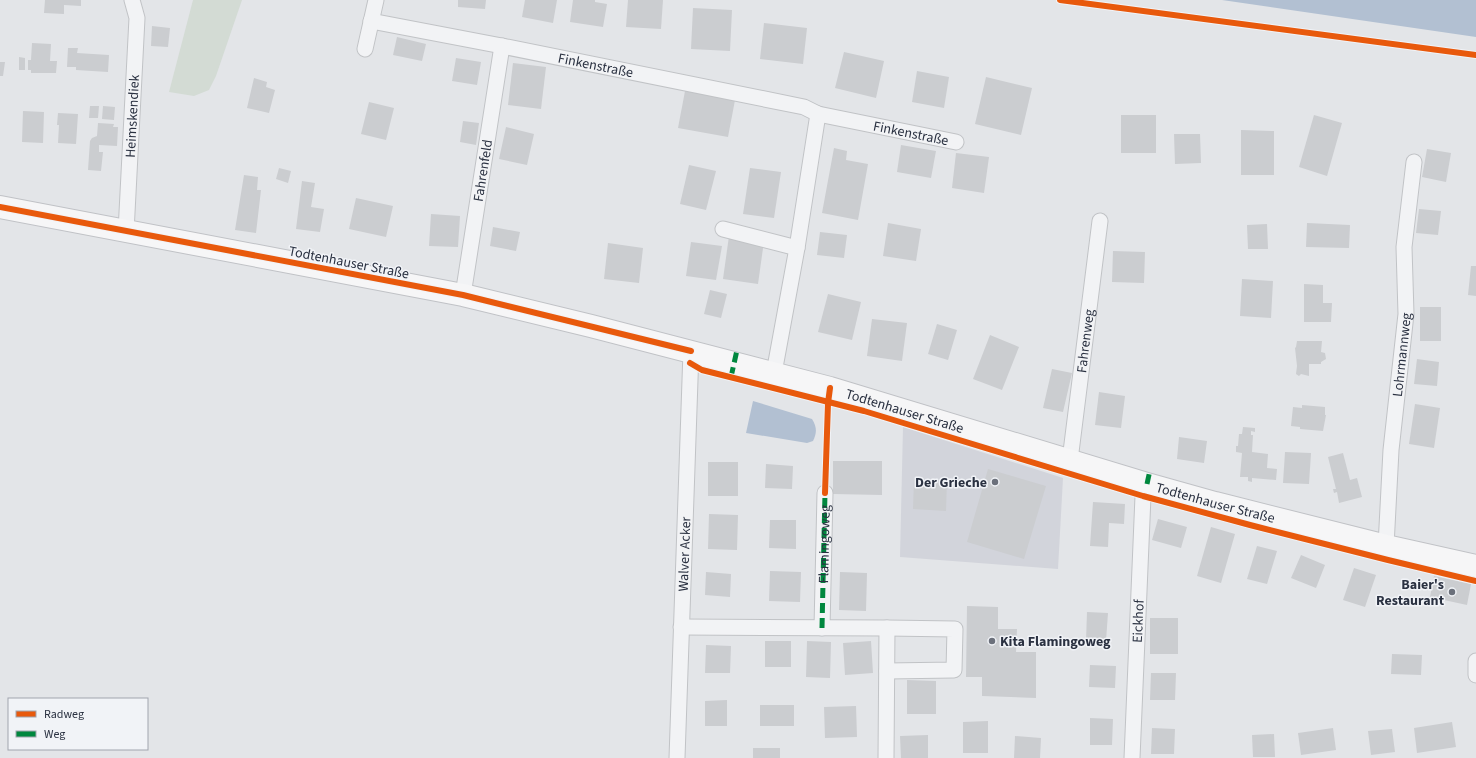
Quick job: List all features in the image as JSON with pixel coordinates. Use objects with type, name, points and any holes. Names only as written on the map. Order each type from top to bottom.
[{"type":"main road","name":"Todtenhauser Straße","points":[[0,207],[462,295],[692,351],[774,373],[890,406],[1146,484],[1215,503],[1386,546],[1476,566]]},
{"type":"street","name":"Heimskendiek","points":[[126,232],[137,18],[132,0]]},
{"type":"street","points":[[365,49],[376,0]]},
{"type":"street","name":"Finkenstraße","points":[[371,21],[804,106],[818,114],[956,142]]},
{"type":"street","name":"Fahrenfeld","points":[[462,295],[502,46]]},
{"type":"street","points":[[774,373],[797,248],[818,114]]},
{"type":"street","name":"Lohrmannweg","points":[[1386,546],[1391,450],[1406,314],[1404,247],[1414,162]]},
{"type":"street","name":"Fahrenweg","points":[[1070,460],[1100,221]]},
{"type":"street","points":[[723,229],[797,248]]},
{"type":"street","name":"Walver Acker","points":[[677,758],[692,351]]},
{"type":"street","name":"Eickhof","points":[[1132,758],[1143,496],[1146,484]]},
{"type":"street","name":"Flamingoweg","points":[[822,628],[825,493]]},
{"type":"street","points":[[681,627],[887,628],[955,630],[954,670],[887,671]]},
{"type":"street","points":[[886,758],[887,628]]},
{"type":"street","points":[[1476,661],[1476,675]]},
{"type":"shaded area","points":[[193,0],[242,0],[216,76],[209,90],[194,96],[169,92]]},
{"type":"shaded area","points":[[903,427],[1063,478],[1058,569],[900,557]]},
{"type":"water","points":[[1222,0],[1476,0],[1476,37]]},
{"type":"water","points":[[753,401],[812,419],[816,430],[813,441],[807,443],[746,433]]},
{"type":"building","points":[[45,0],[81,0],[81,6],[64,5],[64,14],[44,13]]},
{"type":"building","points":[[458,0],[486,0],[485,9],[458,7]]},
{"type":"building","points":[[525,0],[557,0],[553,23],[522,17]]},
{"type":"building","points":[[573,0],[595,0],[595,2],[607,4],[603,27],[570,22]]},
{"type":"building","points":[[628,0],[663,0],[661,29],[626,27]]},
{"type":"building","points":[[693,8],[732,10],[730,51],[691,49]]},
{"type":"building","points":[[764,23],[807,28],[803,64],[760,59]]},
{"type":"building","points":[[152,26],[170,28],[168,47],[151,46]]},
{"type":"building","points":[[397,37],[426,44],[422,61],[393,55]]},
{"type":"building","points":[[32,43],[51,44],[50,61],[57,61],[56,73],[31,73],[31,70],[28,70],[28,60],[31,60]]},
{"type":"building","points":[[68,48],[78,48],[77,53],[109,55],[108,72],[76,70],[76,67],[67,67]]},
{"type":"building","points":[[844,52],[884,61],[876,98],[835,88]]},
{"type":"building","points":[[19,57],[25,58],[25,70],[19,70]]},
{"type":"building","points":[[456,58],[481,62],[477,85],[452,81]]},
{"type":"building","points":[[0,62],[5,62],[3,76],[0,76]]},
{"type":"building","points":[[513,63],[546,67],[541,109],[508,105]]},
{"type":"building","points":[[917,71],[949,77],[944,108],[912,102]]},
{"type":"building","points":[[986,77],[1032,88],[1021,135],[975,124]]},
{"type":"building","points":[[254,78],[267,82],[266,87],[275,90],[269,113],[247,108]]},
{"type":"building","points":[[685,91],[735,100],[728,137],[678,128]]},
{"type":"building","points":[[369,102],[394,108],[386,140],[361,134]]},
{"type":"building","points":[[90,106],[99,106],[98,118],[89,118]]},
{"type":"building","points":[[103,106],[115,107],[114,120],[102,119]]},
{"type":"building","points":[[23,111],[44,112],[43,143],[22,142]]},
{"type":"building","points":[[58,113],[78,114],[76,144],[58,143]]},
{"type":"building","points":[[1121,115],[1156,115],[1156,153],[1121,153]]},
{"type":"building","points":[[1314,115],[1342,123],[1327,176],[1299,167]]},
{"type":"building","points":[[463,121],[479,123],[476,145],[460,142]]},
{"type":"building","points":[[98,123],[114,124],[113,127],[118,127],[117,146],[99,145],[99,152],[103,152],[101,171],[88,170],[90,141],[92,138],[97,136]]},
{"type":"building","points":[[506,127],[534,134],[527,165],[499,159]]},
{"type":"building","points":[[1241,130],[1274,131],[1274,175],[1241,175]]},
{"type":"building","points":[[1174,134],[1200,134],[1201,163],[1175,164]]},
{"type":"building","points":[[901,145],[936,151],[931,178],[897,172]]},
{"type":"building","points":[[834,148],[847,151],[846,160],[868,164],[858,220],[822,213]]},
{"type":"building","points":[[1427,149],[1451,153],[1446,182],[1422,177]]},
{"type":"building","points":[[956,153],[989,157],[984,193],[952,188]]},
{"type":"building","points":[[689,165],[716,171],[706,210],[680,204]]},
{"type":"building","points":[[279,168],[291,171],[288,183],[276,179]]},
{"type":"building","points":[[750,168],[781,172],[774,218],[743,214]]},
{"type":"building","points":[[244,175],[258,177],[257,190],[261,190],[256,233],[235,230]]},
{"type":"building","points":[[302,181],[315,183],[311,207],[324,209],[320,232],[296,229]]},
{"type":"building","points":[[356,198],[393,206],[386,237],[349,229]]},
{"type":"building","points":[[1419,209],[1441,211],[1438,235],[1416,233]]},
{"type":"building","points":[[431,214],[460,216],[458,247],[429,246]]},
{"type":"building","points":[[888,223],[921,229],[916,261],[883,256]]},
{"type":"building","points":[[1307,223],[1350,225],[1349,248],[1306,247]]},
{"type":"building","points":[[1267,224],[1268,249],[1248,249],[1247,225]]},
{"type":"building","points":[[493,227],[520,232],[516,251],[490,246]]},
{"type":"building","points":[[820,232],[847,235],[844,258],[817,255]]},
{"type":"building","points":[[729,236],[764,241],[758,284],[723,279]]},
{"type":"building","points":[[691,242],[722,246],[716,280],[686,276]]},
{"type":"building","points":[[608,243],[643,248],[639,283],[604,279]]},
{"type":"building","points":[[1113,251],[1145,252],[1144,283],[1112,282]]},
{"type":"building","points":[[1471,266],[1476,266],[1476,296],[1468,295]]},
{"type":"building","points":[[1242,279],[1273,281],[1271,318],[1240,316]]},
{"type":"building","points":[[1304,284],[1323,285],[1323,303],[1332,303],[1331,322],[1304,322]]},
{"type":"building","points":[[710,290],[727,294],[721,318],[704,314]]},
{"type":"building","points":[[828,294],[861,302],[852,340],[818,332]]},
{"type":"building","points":[[1420,307],[1441,307],[1441,341],[1420,341]]},
{"type":"building","points":[[872,319],[907,323],[902,361],[867,356]]},
{"type":"building","points":[[937,324],[957,330],[948,360],[928,354]]},
{"type":"building","points":[[990,335],[1019,347],[1002,390],[973,379]]},
{"type":"building","points":[[1297,341],[1322,341],[1321,352],[1325,353],[1326,359],[1321,362],[1321,364],[1309,364],[1309,376],[1301,374],[1299,376],[1296,374],[1297,366],[1295,348]]},
{"type":"building","points":[[1417,359],[1439,362],[1437,386],[1414,384]]},
{"type":"building","points":[[1052,369],[1072,373],[1063,412],[1043,408]]},
{"type":"building","points":[[1099,392],[1125,396],[1121,428],[1095,425]]},
{"type":"building","points":[[1415,404],[1440,408],[1434,448],[1409,444]]},
{"type":"building","points":[[1302,405],[1325,407],[1326,415],[1323,431],[1300,429],[1300,427],[1291,426],[1293,407],[1302,408]]},
{"type":"building","points":[[1243,427],[1255,428],[1255,432],[1251,431],[1251,435],[1253,435],[1252,452],[1268,454],[1267,468],[1277,469],[1276,480],[1252,478],[1252,482],[1248,481],[1248,477],[1240,477],[1242,453],[1236,452],[1236,446],[1238,446],[1239,434],[1242,434]]},
{"type":"building","points":[[1179,437],[1207,441],[1204,463],[1177,459]]},
{"type":"building","points":[[1285,452],[1311,453],[1309,484],[1283,483]]},
{"type":"building","points":[[1343,453],[1350,480],[1357,478],[1362,497],[1339,503],[1337,492],[1334,493],[1333,489],[1336,489],[1328,457]]},
{"type":"building","points":[[833,461],[882,461],[882,495],[833,494]]},
{"type":"building","points":[[708,462],[738,462],[738,496],[708,496]]},
{"type":"building","points":[[766,464],[793,466],[792,489],[765,488]]},
{"type":"building","points":[[988,469],[1046,486],[1024,559],[967,542]]},
{"type":"building","points":[[914,479],[947,480],[946,511],[913,509]]},
{"type":"building","points":[[1093,502],[1125,504],[1124,524],[1109,523],[1108,547],[1090,546]]},
{"type":"building","points":[[709,514],[738,515],[737,550],[708,549]]},
{"type":"building","points":[[1158,519],[1187,527],[1181,548],[1152,540]]},
{"type":"building","points":[[770,520],[796,520],[796,549],[769,548]]},
{"type":"building","points":[[1211,527],[1235,534],[1221,583],[1197,576]]},
{"type":"building","points":[[1257,546],[1277,551],[1267,584],[1247,579]]},
{"type":"building","points":[[1301,555],[1325,565],[1316,588],[1291,578]]},
{"type":"building","points":[[1354,568],[1376,575],[1365,607],[1343,600]]},
{"type":"building","points":[[770,571],[801,572],[800,602],[769,601]]},
{"type":"building","points":[[706,572],[731,574],[730,597],[705,595]]},
{"type":"building","points":[[840,572],[867,573],[866,611],[839,610]]},
{"type":"building","points":[[1434,576],[1471,584],[1467,605],[1430,597]]},
{"type":"building","name":"Kita Flamingoweg","points":[[967,606],[998,607],[998,629],[1017,629],[1016,652],[1036,652],[1036,698],[982,696],[982,677],[966,677]]},
{"type":"building","points":[[1087,612],[1108,613],[1106,641],[1086,641]]},
{"type":"building","points":[[1150,618],[1178,618],[1178,654],[1150,654]]},
{"type":"building","points":[[765,641],[791,641],[791,667],[765,667]]},
{"type":"building","points":[[807,641],[831,642],[830,678],[806,677]]},
{"type":"building","points":[[871,641],[873,673],[845,675],[843,643]]},
{"type":"building","points":[[706,645],[731,646],[730,673],[705,673]]},
{"type":"building","points":[[1392,654],[1422,655],[1421,675],[1391,674]]},
{"type":"building","points":[[1090,665],[1116,666],[1115,688],[1089,687]]},
{"type":"building","points":[[1151,673],[1176,673],[1175,700],[1150,700]]},
{"type":"building","points":[[907,680],[936,681],[936,714],[907,714]]},
{"type":"building","points":[[727,700],[727,726],[705,726],[705,701]]},
{"type":"building","points":[[760,705],[794,705],[794,726],[760,726]]},
{"type":"building","points":[[856,706],[857,737],[825,738],[824,707]]},
{"type":"building","points":[[1090,718],[1113,719],[1112,745],[1090,745]]},
{"type":"building","points":[[988,721],[988,753],[963,753],[963,722]]},
{"type":"building","points":[[1452,722],[1456,747],[1417,753],[1414,728]]},
{"type":"building","points":[[1152,728],[1175,729],[1174,754],[1151,754]]},
{"type":"building","points":[[1333,728],[1336,750],[1301,755],[1298,733]]},
{"type":"building","points":[[1392,729],[1395,752],[1371,755],[1368,731]]},
{"type":"building","points":[[1274,734],[1275,757],[1253,757],[1252,735]]},
{"type":"building","points":[[928,735],[928,758],[901,758],[900,736]]},
{"type":"building","points":[[1015,736],[1041,738],[1040,758],[1014,758]]},
{"type":"building","points":[[753,748],[780,748],[780,758],[753,758]]},
{"type":"marked path","points":[[731,377],[737,350]]},
{"type":"marked path","points":[[1147,484],[1150,470]]},
{"type":"marked path","points":[[822,628],[825,493]]},
{"type":"cycle path","points":[[1060,0],[1476,55]]},
{"type":"cycle path","points":[[0,207],[463,295],[691,351]]},
{"type":"cycle path","points":[[690,363],[702,370],[864,411],[1143,496],[1250,525],[1476,581]]},
{"type":"cycle path","points":[[825,493],[828,403],[830,388]]},
{"type":"place","name":"Der Grieche","points":[[995,482]]},
{"type":"place","name":"Baier's Restaurant","points":[[1452,592]]},
{"type":"place","name":"Kita Flamingoweg","points":[[992,641]]}]
